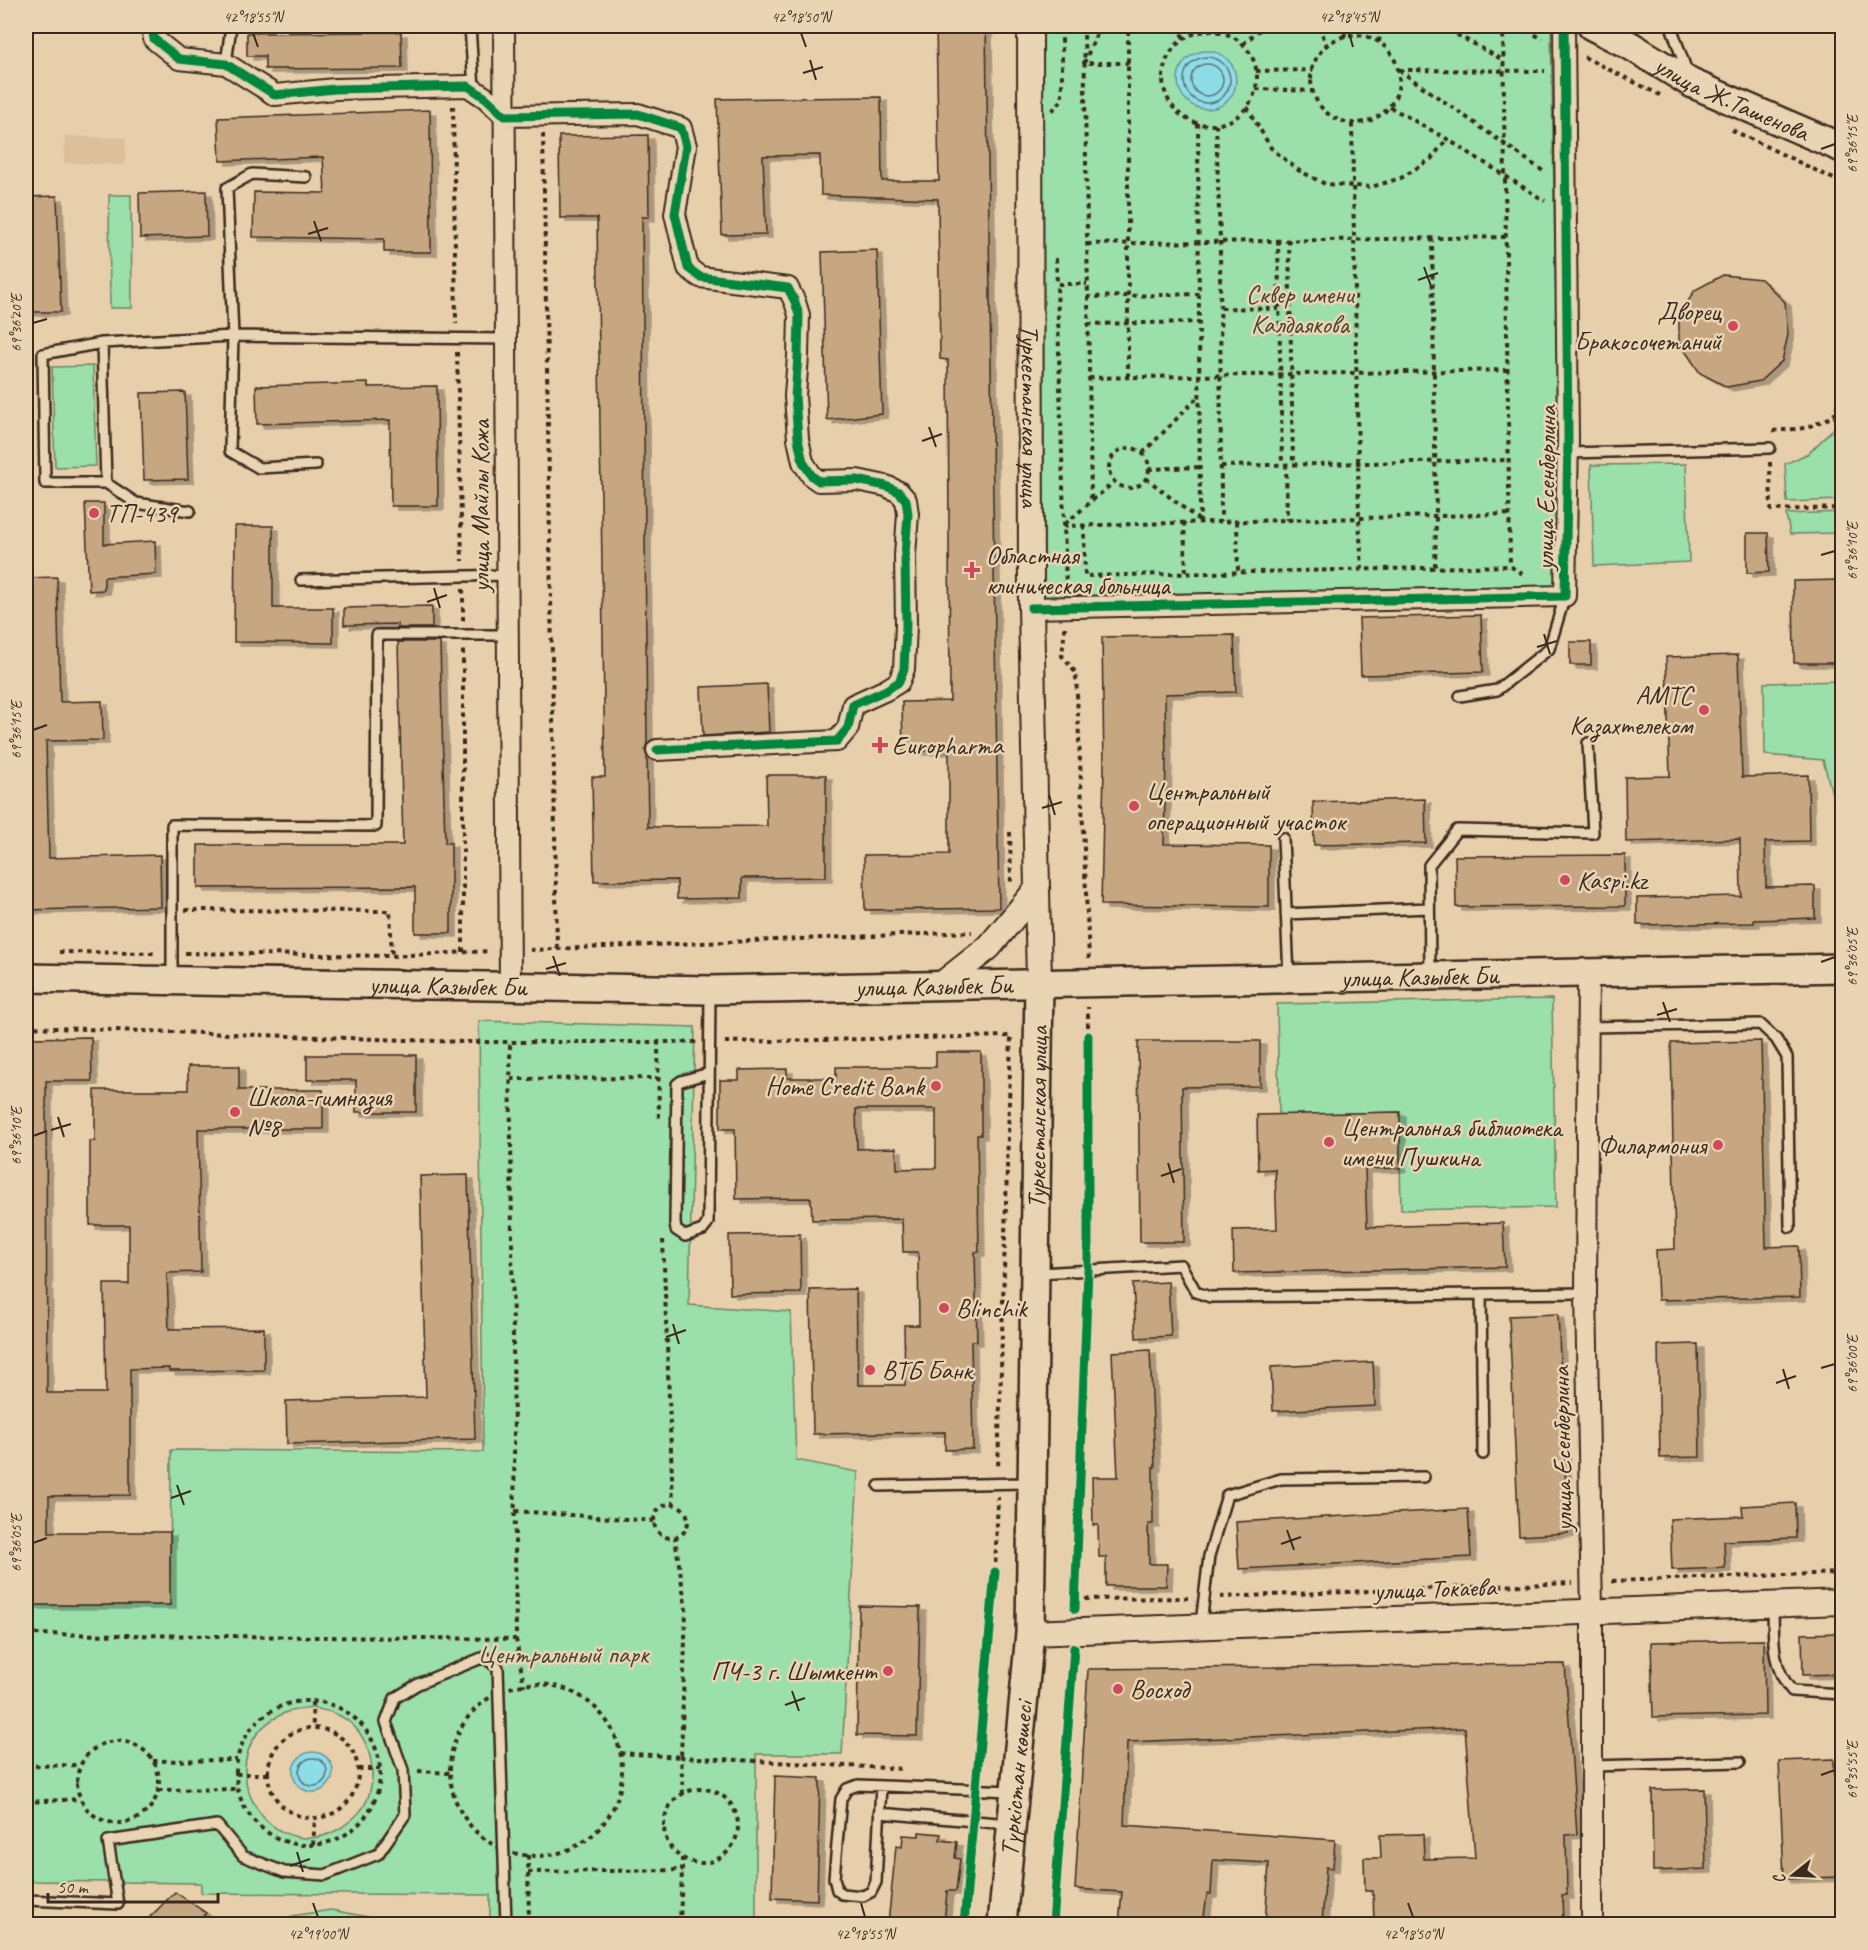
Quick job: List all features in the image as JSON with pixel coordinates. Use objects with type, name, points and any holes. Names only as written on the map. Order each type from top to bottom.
[{"type":"main road","name":"улица Ж.Ташенова","points":[[1592,26],[1632,46],[1691,83],[1842,148]]},
{"type":"main road","name":"улица Казыбек Би","points":[[26,978],[710,990],[1842,968]]},
{"type":"main road","name":"Туркестанская улица","points":[[1030,1633],[1039,982]]},
{"type":"main road","name":"Түркістан көшесі","points":[[1002,1924],[1030,1633]]},
{"type":"street","points":[[152,26],[154,39],[179,59],[226,64],[275,95],[335,89],[468,86],[486,98],[505,116],[638,114],[681,128],[686,146],[675,214],[688,268],[699,277],[788,288],[795,302],[799,327],[795,396],[798,439],[803,462],[812,476],[819,481],[857,480],[886,486],[899,492],[906,500],[908,514],[905,555],[906,625],[904,669],[899,682],[853,705],[848,728],[837,741],[657,750]]},
{"type":"street","name":"улица Майлы Кожа","points":[[504,26],[510,985]]},
{"type":"street","name":"Туркестанская улица","points":[[1030,26],[1031,608],[1039,982]]},
{"type":"street","name":"улица Есенберлина","points":[[1031,608],[1566,596],[1568,453],[1564,26]]},
{"type":"street","points":[[942,984],[989,947],[1037,889]]},
{"type":"street","name":"улица Есенберлина","points":[[1588,973],[1586,1293],[1592,1612],[1592,1924]]},
{"type":"street","name":"улица Токаева","points":[[1030,1633],[1842,1602]]},
{"type":"lane","points":[[226,64],[231,26]]},
{"type":"lane","points":[[470,26],[474,90]]},
{"type":"lane","points":[[1671,26],[1691,83]]},
{"type":"lane","points":[[306,177],[252,174],[227,188],[233,336],[230,451],[258,468],[316,465]]},
{"type":"lane","points":[[190,511],[136,503],[106,483],[45,483],[43,354],[102,343],[233,336],[506,339]]},
{"type":"lane","points":[[102,343],[106,483]]},
{"type":"lane","points":[[1568,453],[1770,448]]},
{"type":"lane","points":[[301,580],[507,575]]},
{"type":"lane","points":[[1460,696],[1497,690],[1549,649],[1566,596]]},
{"type":"lane","points":[[172,980],[172,825],[376,826],[376,635],[508,636]]},
{"type":"lane","points":[[1430,976],[1429,865],[1457,830],[1593,833],[1588,742]]},
{"type":"lane","points":[[1283,838],[1289,979]]},
{"type":"lane","points":[[1286,914],[1430,908]]},
{"type":"lane","points":[[709,1073],[677,1084],[675,1223],[676,1230],[685,1236],[703,1230],[708,1222],[710,990]]},
{"type":"lane","points":[[1587,1027],[1760,1024],[1776,1039],[1787,1057],[1790,1227]]},
{"type":"lane","points":[[1035,1273],[1181,1265],[1196,1292],[1210,1297],[1586,1293]]},
{"type":"lane","points":[[1481,1294],[1483,1454]]},
{"type":"lane","points":[[1201,1627],[1209,1556],[1227,1495],[1281,1479],[1424,1477]]},
{"type":"lane","points":[[879,1486],[1032,1483]]},
{"type":"lane","points":[[1773,1604],[1774,1654],[1782,1680],[1792,1691],[1842,1694]]},
{"type":"lane","points":[[26,1900],[118,1904],[108,1842],[217,1825],[243,1856],[284,1872],[325,1875],[378,1854],[405,1815],[402,1770],[386,1722],[395,1698],[418,1684],[484,1657],[498,1668],[506,1924]]},
{"type":"lane","points":[[1592,1766],[1740,1762]]},
{"type":"lane","points":[[881,1786],[876,1882],[871,1892],[863,1896],[842,1894],[837,1890],[834,1878],[842,1799],[847,1789],[858,1785],[1015,1791]]},
{"type":"lane","points":[[879,1813],[1013,1824]]},
{"type":"path","points":[[1084,26],[1091,503]]},
{"type":"path","points":[[1084,63],[1100,26]]},
{"type":"path","points":[[1128,26],[1130,63],[1127,243],[1128,377]]},
{"type":"path","points":[[1176,26],[1184,38]]},
{"type":"path","points":[[1200,26],[1200,32]]},
{"type":"path","points":[[1217,26],[1218,31]]},
{"type":"path","points":[[1243,44],[1264,26]]},
{"type":"path","points":[[1319,26],[1327,46]]},
{"type":"path","points":[[1344,37],[1347,26]]},
{"type":"path","points":[[1379,42],[1381,26]]},
{"type":"path","points":[[1441,26],[1503,60]]},
{"type":"path","points":[[1503,26],[1510,566]]},
{"type":"path","points":[[1518,26],[1547,42]]},
{"type":"path","points":[[1218,31],[1231,35],[1249,52],[1256,71],[1256,89],[1246,107],[1232,119],[1216,124],[1198,123],[1186,118],[1173,107],[1164,88],[1164,68],[1176,45],[1184,38],[1200,32],[1218,31]]},
{"type":"path","points":[[1356,35],[1379,42],[1393,56],[1398,70],[1399,85],[1385,112],[1369,122],[1352,124],[1329,115],[1316,100],[1312,70],[1319,55],[1327,46],[1344,37],[1356,35]]},
{"type":"path","points":[[1398,70],[1548,71],[1548,62]]},
{"type":"path","points":[[1084,63],[1130,63]]},
{"type":"path","points":[[1256,71],[1312,70]]},
{"type":"path","points":[[1398,70],[1543,171]]},
{"type":"path","points":[[453,86],[463,635],[463,952]]},
{"type":"path","points":[[1256,89],[1313,91]]},
{"type":"path","points":[[1390,106],[1447,139],[1544,201],[1567,202]]},
{"type":"path","points":[[1246,107],[1271,148],[1298,170],[1325,184],[1371,187],[1401,178],[1431,159],[1447,139]]},
{"type":"path","points":[[542,116],[557,950]]},
{"type":"path","points":[[1198,123],[1200,522]]},
{"type":"path","points":[[1216,124],[1221,308],[1221,521]]},
{"type":"path","points":[[1352,124],[1359,518],[1362,570]]},
{"type":"path","points":[[1087,244],[1506,237]]},
{"type":"path","points":[[1432,238],[1436,462],[1435,568]]},
{"type":"path","points":[[1278,240],[1287,519]]},
{"type":"path","points":[[1289,240],[1293,464]]},
{"type":"path","points":[[1087,284],[1057,284],[1067,608],[1062,656],[1076,673],[1089,963]]},
{"type":"path","points":[[1087,297],[1200,294]]},
{"type":"path","points":[[1221,308],[1279,309]]},
{"type":"path","points":[[1088,324],[1200,322]]},
{"type":"path","points":[[1089,378],[1509,370]]},
{"type":"path","points":[[1834,416],[1842,390]]},
{"type":"path","points":[[1143,453],[1200,396]]},
{"type":"path","points":[[1834,416],[1842,423]]},
{"type":"path","points":[[1764,432],[1805,428],[1834,416]]},
{"type":"path","points":[[1128,447],[1143,453],[1148,460],[1149,469],[1140,485],[1133,488],[1123,487],[1114,482],[1109,468],[1113,455],[1128,447]]},
{"type":"path","points":[[1770,448],[1771,510],[1842,508]]},
{"type":"path","points":[[1221,466],[1510,460]]},
{"type":"path","points":[[1149,469],[1200,466]]},
{"type":"path","points":[[1146,478],[1200,522]]},
{"type":"path","points":[[1064,526],[1114,482]]},
{"type":"path","points":[[1064,526],[1511,514]]},
{"type":"path","points":[[1237,521],[1238,572]]},
{"type":"path","points":[[1184,522],[1186,574]]},
{"type":"path","points":[[1084,525],[1085,576],[1510,566],[1530,579]]},
{"type":"path","points":[[172,910],[390,912],[392,956]]},
{"type":"path","points":[[1088,1048],[1089,1007]]},
{"type":"path","points":[[26,1026],[465,1042],[709,1042],[1011,1036],[994,1583]]},
{"type":"path","points":[[510,1041],[516,1639],[524,1686]]},
{"type":"path","points":[[658,1041],[659,1125]]},
{"type":"path","points":[[511,1078],[657,1078]]},
{"type":"path","points":[[663,1232],[673,1503]]},
{"type":"path","points":[[673,1503],[684,1508],[688,1520],[685,1531],[675,1538],[663,1537],[654,1528],[654,1515],[661,1506],[673,1503]]},
{"type":"path","points":[[515,1511],[654,1521]]},
{"type":"path","points":[[675,1538],[686,1610],[681,1757],[683,1794]]},
{"type":"path","points":[[1076,1600],[1204,1598],[1842,1573]]},
{"type":"path","points":[[26,1634],[516,1639]]},
{"type":"path","points":[[540,1684],[568,1690],[592,1705],[610,1727],[620,1753],[621,1782],[616,1800],[613,1809],[597,1832],[574,1848],[546,1856],[518,1855],[492,1845],[470,1826],[456,1801],[450,1773],[453,1745],[466,1720],[486,1700],[499,1694],[512,1687],[540,1684]]},
{"type":"path","points":[[312,1702],[313,1728]]},
{"type":"path","points":[[312,1702],[336,1707],[352,1716],[365,1729],[377,1754],[380,1781],[367,1815],[354,1829],[339,1839],[314,1845],[303,1845],[285,1842],[268,1834],[249,1814],[238,1789],[237,1760],[243,1742],[266,1714],[283,1706],[312,1702]]},
{"type":"path","points":[[313,1728],[329,1731],[343,1740],[353,1753],[358,1769],[357,1786],[349,1801],[337,1812],[321,1818],[305,1818],[290,1812],[277,1801],[270,1786],[268,1774],[272,1753],[282,1740],[296,1731],[313,1728]]},
{"type":"path","points":[[122,1741],[138,1746],[151,1757],[158,1773],[158,1790],[152,1806],[139,1818],[122,1823],[105,1821],[91,1813],[80,1799],[77,1782],[80,1765],[90,1751],[105,1743],[122,1741]]},
{"type":"path","points":[[620,1753],[907,1769]]},
{"type":"path","points":[[153,1761],[237,1760]]},
{"type":"path","points":[[26,1766],[80,1765]]},
{"type":"path","points":[[236,1774],[268,1774]]},
{"type":"path","points":[[158,1790],[238,1789]]},
{"type":"path","points":[[698,1789],[713,1791],[726,1799],[736,1812],[739,1827],[735,1842],[726,1854],[712,1862],[697,1863],[682,1858],[671,1848],[665,1834],[665,1818],[668,1811],[683,1794],[698,1789]]},
{"type":"path","points":[[26,1802],[80,1799]]},
{"type":"path","points":[[314,1845],[315,1818]]},
{"type":"path","points":[[528,1855],[529,1924]]},
{"type":"path","points":[[680,1924],[682,1858]]},
{"type":"path","points":[[528,1872],[682,1870]]},
{"type":"shaded area","points":[[65,136],[126,138],[125,165],[64,163]]},
{"type":"green space","name":"Сквер имени Калдаякова","points":[[1043,26],[1551,26],[1561,593],[1044,601]]},
{"type":"green space","points":[[109,195],[131,195],[132,308],[110,308]]},
{"type":"green space","points":[[93,366],[96,466],[55,467],[52,367]]},
{"type":"green space","points":[[1837,425],[1842,430],[1842,500],[1787,502],[1785,464],[1809,453]]},
{"type":"green space","points":[[1686,464],[1689,562],[1594,566],[1591,465]]},
{"type":"green space","points":[[1842,512],[1842,533],[1790,534],[1786,514]]},
{"type":"green space","points":[[1842,681],[1842,831],[1823,760],[1765,755],[1764,683]]},
{"type":"green space","points":[[1552,999],[1556,1207],[1401,1210],[1399,1112],[1279,1115],[1277,1004]]},
{"type":"green space","name":"Центральный парк","points":[[479,1021],[695,1027],[689,1305],[791,1312],[796,1460],[858,1472],[842,1754],[756,1754],[756,1924],[490,1924],[490,1895],[201,1893],[201,1883],[26,1881],[26,1605],[170,1605],[171,1450],[483,1452]],"holes":[[[314,1708],[336,1714],[356,1729],[368,1751],[372,1776],[367,1800],[355,1817],[339,1829],[312,1838],[287,1834],[267,1820],[252,1800],[245,1776],[248,1752],[261,1729],[287,1712]]]},
{"type":"green space","points":[[331,1910],[373,1918],[385,1924],[275,1924],[292,1916]]},
{"type":"water","points":[[1201,51],[1213,51],[1228,59],[1236,74],[1236,86],[1228,101],[1213,109],[1201,109],[1186,101],[1178,86],[1178,74],[1186,59]]},
{"type":"water","points":[[313,1752],[321,1753],[327,1758],[332,1764],[332,1780],[327,1786],[321,1791],[313,1792],[305,1791],[299,1786],[294,1780],[293,1772],[294,1764],[299,1758],[305,1753]]},
{"type":"building","points":[[936,26],[986,26],[999,908],[865,910],[864,855],[949,854],[949,751],[903,751],[902,702],[950,701],[948,360],[940,359],[938,199],[821,195],[820,155],[763,156],[766,234],[722,235],[717,99],[881,97],[882,181],[939,181]]},
{"type":"building","points":[[401,32],[402,68],[265,69],[265,56],[247,56],[247,33]]},
{"type":"building","points":[[430,110],[431,252],[384,252],[384,239],[253,237],[254,192],[325,193],[323,157],[220,161],[218,118]]},
{"type":"building","points":[[648,135],[649,217],[642,217],[647,743],[645,750],[648,827],[767,826],[766,775],[826,775],[826,877],[742,878],[742,898],[677,899],[677,880],[594,881],[592,777],[605,777],[597,218],[560,218],[559,136]]},
{"type":"building","points":[[206,191],[207,236],[140,238],[139,193]]},
{"type":"building","points":[[57,196],[61,312],[26,312],[26,197]]},
{"type":"building","points":[[877,250],[882,414],[827,420],[822,252]]},
{"type":"building","name":"Дворец Бракосочетаний","points":[[1723,275],[1761,279],[1785,302],[1788,335],[1782,361],[1760,381],[1727,387],[1700,373],[1679,342],[1679,316],[1695,290]]},
{"type":"building","points":[[368,383],[368,387],[437,386],[438,506],[391,506],[390,420],[257,424],[256,386]]},
{"type":"building","points":[[185,392],[188,479],[144,480],[141,393]]},
{"type":"building","points":[[85,503],[104,503],[104,544],[155,541],[156,574],[104,577],[104,590],[89,591]]},
{"type":"building","points":[[235,526],[273,526],[273,608],[333,608],[333,643],[234,642]]},
{"type":"building","points":[[1747,533],[1768,533],[1769,572],[1747,573]]},
{"type":"building","points":[[57,577],[60,702],[102,701],[103,740],[46,741],[49,858],[160,855],[161,907],[26,910],[26,578]]},
{"type":"building","points":[[1842,580],[1842,663],[1794,663],[1793,581]]},
{"type":"building","points":[[432,606],[432,628],[398,628],[398,624],[344,625],[344,608]]},
{"type":"building","points":[[1481,615],[1483,672],[1361,675],[1359,618]]},
{"type":"building","points":[[1234,635],[1236,692],[1165,694],[1164,844],[1269,845],[1269,907],[1101,905],[1104,767],[1102,637]]},
{"type":"building","points":[[398,642],[440,642],[445,843],[451,843],[451,933],[415,933],[415,887],[198,888],[198,845],[403,845]]},
{"type":"building","points":[[1570,642],[1591,642],[1591,665],[1570,665]]},
{"type":"building","name":"АМТС Казахтелеком","points":[[1738,655],[1742,777],[1808,775],[1809,841],[1765,842],[1766,887],[1815,886],[1815,918],[1754,920],[1754,923],[1637,925],[1637,898],[1741,896],[1740,839],[1626,842],[1625,777],[1670,776],[1666,657]]},
{"type":"building","points":[[767,684],[769,732],[703,736],[701,687]]},
{"type":"building","points":[[1425,799],[1426,843],[1314,845],[1313,802]]},
{"type":"building","points":[[1625,855],[1625,906],[1456,907],[1455,856]]},
{"type":"building","points":[[91,1037],[92,1081],[46,1081],[47,1393],[106,1393],[104,1284],[129,1284],[129,1225],[90,1225],[90,1141],[95,1141],[95,1090],[188,1090],[188,1066],[239,1066],[239,1090],[323,1090],[323,1129],[198,1129],[201,1272],[167,1273],[169,1329],[264,1328],[264,1370],[130,1369],[130,1495],[49,1496],[49,1532],[170,1532],[170,1605],[26,1605],[26,1038]]},
{"type":"building","points":[[1138,1041],[1260,1041],[1260,1086],[1182,1087],[1184,1242],[1140,1242]]},
{"type":"building","name":"Филармония","points":[[1761,1041],[1766,1247],[1799,1246],[1800,1297],[1658,1300],[1656,1250],[1675,1249],[1671,1043]]},
{"type":"building","points":[[936,1052],[981,1052],[981,1135],[977,1135],[979,1252],[975,1252],[977,1341],[971,1341],[973,1449],[945,1450],[945,1432],[813,1434],[810,1290],[856,1289],[858,1385],[905,1385],[904,1325],[919,1325],[918,1252],[903,1252],[902,1219],[812,1220],[811,1198],[736,1199],[735,1129],[720,1129],[720,1080],[739,1080],[739,1070],[787,1069],[787,1078],[836,1078],[836,1067],[936,1067]],"holes":[[[856,1109],[936,1109],[936,1168],[897,1169],[896,1148],[857,1149]]]},
{"type":"building","points":[[307,1055],[416,1055],[416,1112],[356,1112],[356,1080],[307,1080]]},
{"type":"building","points":[[1400,1112],[1400,1168],[1365,1169],[1367,1227],[1503,1223],[1505,1267],[1234,1273],[1233,1230],[1277,1229],[1275,1169],[1258,1170],[1257,1115]]},
{"type":"building","points":[[468,1175],[475,1439],[287,1444],[286,1401],[426,1397],[420,1176]]},
{"type":"building","points":[[800,1234],[801,1293],[730,1294],[729,1235]]},
{"type":"building","points":[[1168,1282],[1171,1336],[1136,1338],[1133,1284]]},
{"type":"building","points":[[1558,1314],[1568,1533],[1519,1536],[1509,1316]]},
{"type":"building","points":[[1698,1344],[1700,1457],[1660,1458],[1658,1345]]},
{"type":"building","points":[[1150,1350],[1155,1467],[1153,1467],[1153,1524],[1148,1524],[1149,1564],[1167,1564],[1166,1586],[1106,1586],[1106,1557],[1099,1557],[1098,1525],[1093,1525],[1092,1477],[1118,1477],[1112,1352]]},
{"type":"building","points":[[1373,1362],[1375,1406],[1273,1411],[1271,1367]]},
{"type":"building","points":[[1795,1503],[1796,1538],[1724,1541],[1725,1568],[1672,1570],[1670,1519],[1743,1516],[1742,1506]]},
{"type":"building","points":[[1468,1509],[1471,1557],[1239,1569],[1236,1522]]},
{"type":"building","name":"ПЧ-3 г. Шымкент","points":[[859,1606],[920,1607],[917,1736],[857,1735]]},
{"type":"building","points":[[1842,1633],[1842,1674],[1803,1675],[1802,1634]]},
{"type":"building","points":[[1764,1640],[1765,1715],[1653,1717],[1651,1642]]},
{"type":"building","points":[[1565,1664],[1577,1834],[1566,1835],[1567,1895],[1562,1895],[1563,1924],[1374,1924],[1373,1891],[1365,1891],[1364,1858],[1381,1858],[1380,1835],[1423,1834],[1424,1859],[1475,1858],[1465,1728],[1127,1742],[1124,1825],[1335,1840],[1333,1868],[1326,1867],[1322,1924],[1265,1924],[1269,1863],[1213,1860],[1211,1894],[1207,1894],[1203,1924],[1119,1924],[1122,1892],[1075,1889],[1088,1669]]},
{"type":"building","points":[[1834,1759],[1838,1877],[1784,1879],[1779,1761]]},
{"type":"building","points":[[775,1776],[820,1778],[817,1900],[772,1898]]},
{"type":"building","points":[[1704,1789],[1706,1869],[1653,1871],[1652,1790]]},
{"type":"building","points":[[919,1832],[941,1834],[940,1840],[957,1842],[955,1858],[960,1859],[956,1891],[947,1891],[944,1924],[888,1924],[896,1846],[902,1847],[903,1835],[919,1836]]},
{"type":"building","points":[[175,1892],[206,1913],[199,1924],[143,1924]]},
{"type":"cycle path","points":[[152,26],[154,39],[179,59],[226,64],[275,95],[335,89],[468,86],[486,98],[505,116],[638,114],[681,128],[686,146],[675,214],[688,268],[700,277],[788,288],[795,302],[799,315],[795,396],[798,439],[803,462],[812,476],[819,481],[857,480],[886,486],[899,492],[906,500],[908,514],[905,555],[906,625],[904,669],[899,682],[853,705],[848,728],[837,741],[657,750]]},
{"type":"cycle path","points":[[1031,608],[1565,596],[1568,439],[1564,26]]},
{"type":"cycle path","points":[[1075,1609],[1088,1270],[1088,1036]]},
{"type":"cycle path","points":[[964,1924],[995,1572]]},
{"type":"cycle path","points":[[1053,1924],[1074,1648]]},
{"type":"place","name":"Дворец Бракосочетаний","points":[[1733,326]]},
{"type":"place","name":"ТП-439","points":[[94,513]]},
{"type":"place","name":"Областная клиническая больница","points":[[972,570]]},
{"type":"place","name":"АМТС Казахтелеком","points":[[1704,710]]},
{"type":"place","name":"Europharma","points":[[880,745]]},
{"type":"place","name":"Центральный операционный участок","points":[[1134,806]]},
{"type":"place","name":"Kaspi.kz","points":[[1565,880]]},
{"type":"place","name":"Home Credit Bank","points":[[936,1086]]},
{"type":"place","name":"Школа-гимназия №8","points":[[235,1112]]},
{"type":"place","name":"Центральная библиотека имени Пушкина","points":[[1329,1142]]},
{"type":"place","name":"Филармония","points":[[1718,1145]]},
{"type":"place","name":"Blinchik","points":[[944,1308]]},
{"type":"place","name":"ВТБ Банк","points":[[870,1370]]},
{"type":"place","name":"ПЧ-3 г. Шымкент","points":[[888,1671]]},
{"type":"place","name":"Восход","points":[[1118,1689]]}]
